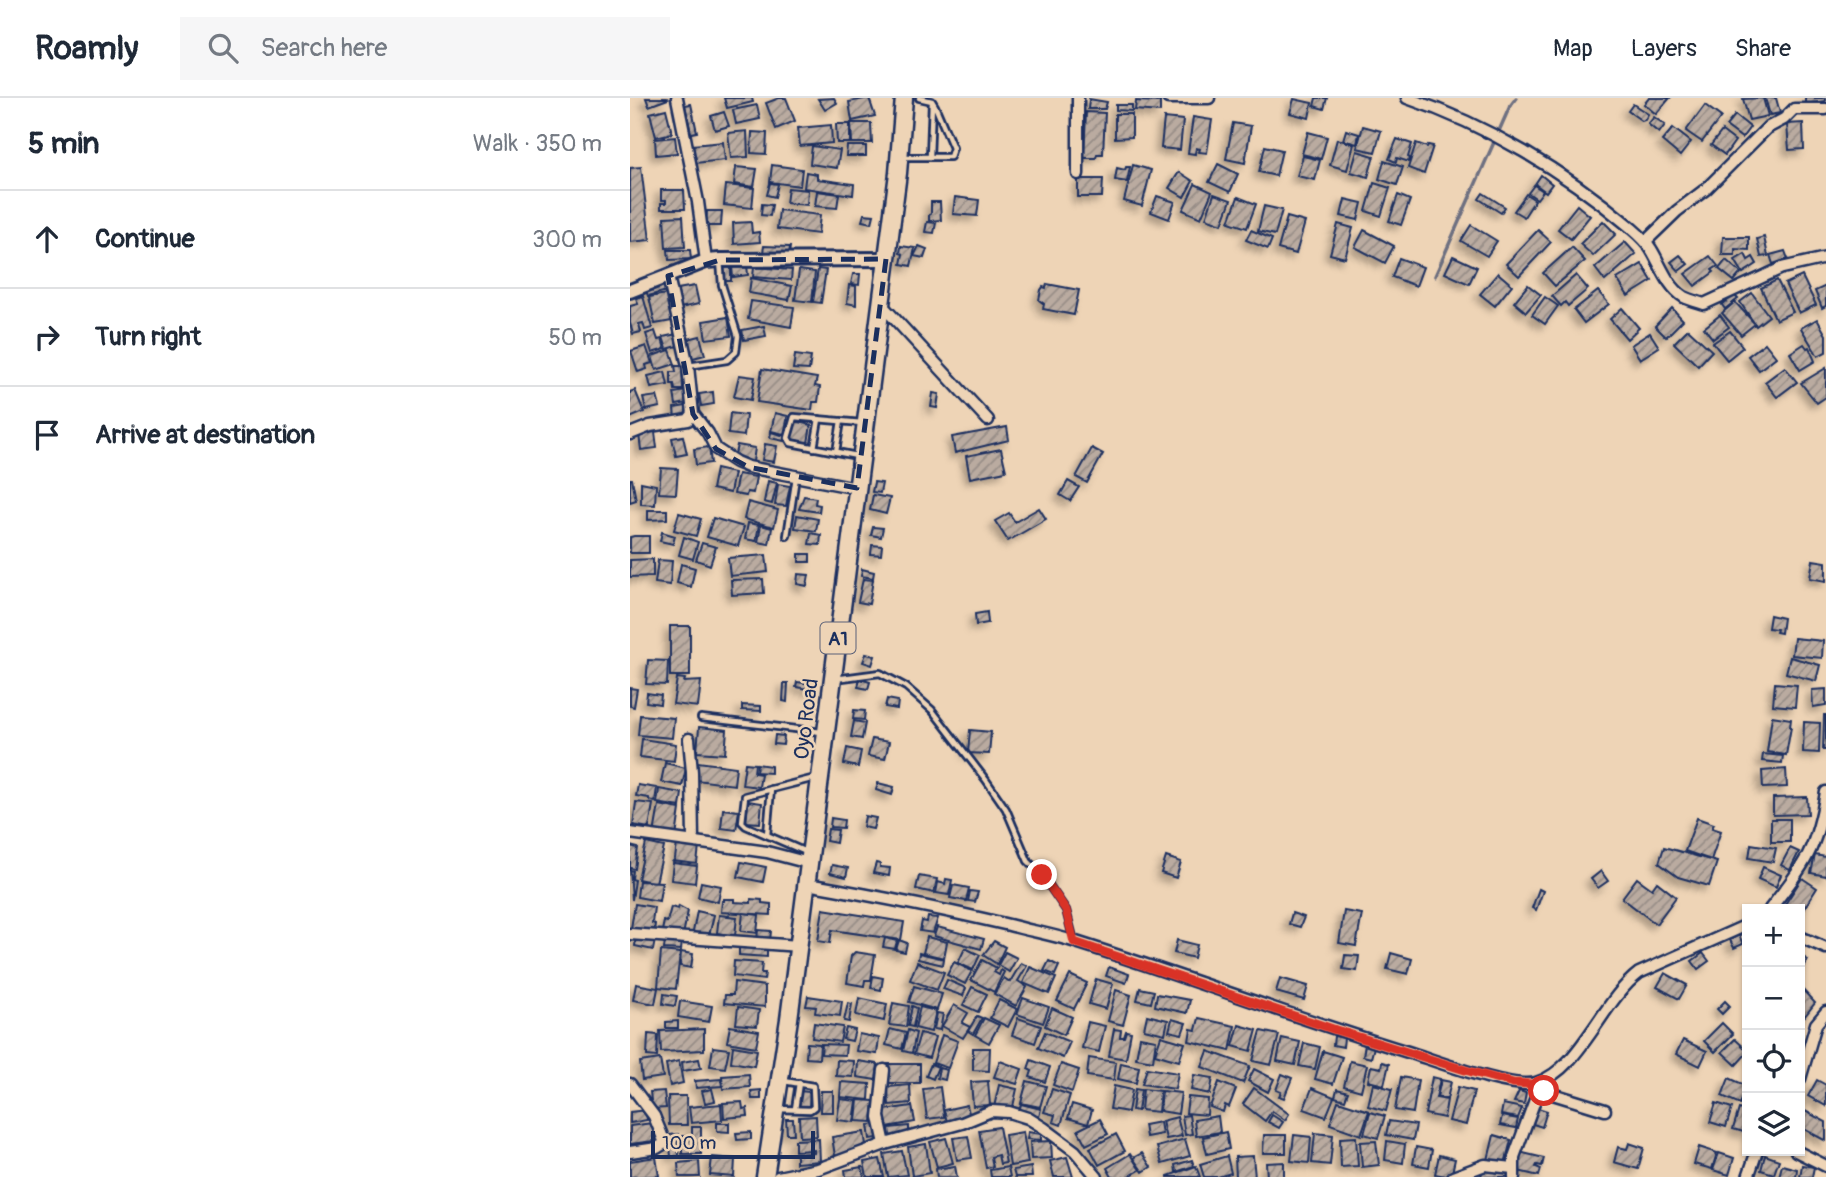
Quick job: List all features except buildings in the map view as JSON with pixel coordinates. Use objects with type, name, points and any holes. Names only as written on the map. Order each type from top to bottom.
[{"type":"highway","name":"Oyo Road","points":[[765,1177],[777,1109],[807,884],[899,158],[904,98]]},
{"type":"street","points":[[677,98],[698,202],[706,261]]},
{"type":"street","points":[[1078,98],[1078,174]]},
{"type":"street","points":[[1168,98],[1209,98]]},
{"type":"street","points":[[1407,98],[1458,118],[1514,146],[1568,181],[1646,241],[1675,289],[1687,298],[1704,304],[1782,268],[1826,258]]},
{"type":"street","points":[[1789,98],[1794,109]]},
{"type":"street","points":[[1646,241],[1677,211],[1706,189],[1768,128],[1784,119],[1794,109]]},
{"type":"street","points":[[1794,109],[1826,109]]},
{"type":"street","points":[[630,291],[706,261],[886,259]]},
{"type":"street","points":[[668,276],[688,366],[694,414],[716,449],[736,463],[857,488]]},
{"type":"street","points":[[881,303],[988,419]]},
{"type":"street","points":[[630,434],[650,426],[688,420],[694,414]]},
{"type":"street","points":[[689,740],[693,841]]},
{"type":"street","points":[[1774,904],[1799,872],[1811,851],[1821,823],[1826,792]]},
{"type":"street","points":[[630,833],[809,859]]},
{"type":"street","points":[[807,884],[918,903],[1074,942],[1336,1030],[1605,1110]]},
{"type":"street","points":[[1453,1177],[1485,1165],[1514,1173],[1514,1157],[1535,1087],[1566,1065],[1626,984],[1639,973],[1742,927]]},
{"type":"street","points":[[630,934],[799,946]]},
{"type":"street","points":[[1805,939],[1826,948]]},
{"type":"street","points":[[1805,1062],[1816,1024],[1826,1012]]},
{"type":"street","points":[[884,1070],[879,1117],[885,1143]]},
{"type":"street","points":[[630,1084],[654,1116],[665,1143],[657,1148],[630,1152]]},
{"type":"street","points":[[778,1177],[818,1173],[885,1143],[962,1123],[991,1111],[1009,1112],[1028,1118],[1075,1151],[1097,1177]]},
{"type":"street","points":[[1748,1177],[1755,1156]]},
{"type":"street","points":[[1805,1156],[1826,1166]]},
{"type":"lane","points":[[919,98],[932,101]]},
{"type":"lane","points":[[899,158],[950,157],[953,153],[949,137],[932,101]]},
{"type":"lane","points":[[930,157],[932,101]]},
{"type":"lane","points":[[688,366],[727,360],[736,352],[737,336],[722,285],[720,260]]},
{"type":"lane","points":[[861,457],[791,443],[788,438],[794,417],[865,423]]},
{"type":"lane","points":[[814,447],[819,419]]},
{"type":"lane","points":[[836,452],[841,421]]},
{"type":"lane","points":[[787,536],[796,476]]},
{"type":"lane","points":[[832,680],[880,673],[906,687],[932,710],[1006,809],[1028,861],[1042,875],[1066,910],[1074,942]]},
{"type":"lane","points":[[701,718],[826,732]]},
{"type":"lane","points":[[809,859],[746,826],[742,822],[744,800],[746,796],[820,776]]},
{"type":"lane","points":[[767,835],[771,789]]},
{"type":"lane","points":[[777,1109],[810,1110],[814,1107],[815,1088],[810,1084],[781,1081]]},
{"type":"lane","points":[[795,1109],[799,1083]]},
{"type":"highlighted area","points":[[886,259],[857,488],[748,467],[716,449],[693,414],[668,276],[720,260]]},
{"type":"waterway","points":[[1435,276],[1510,106],[1516,98]]},
{"type":"route","points":[[1042,875],[1066,910],[1074,942],[1336,1030],[1465,1070],[1513,1083],[1531,1084],[1544,1091]]}]
